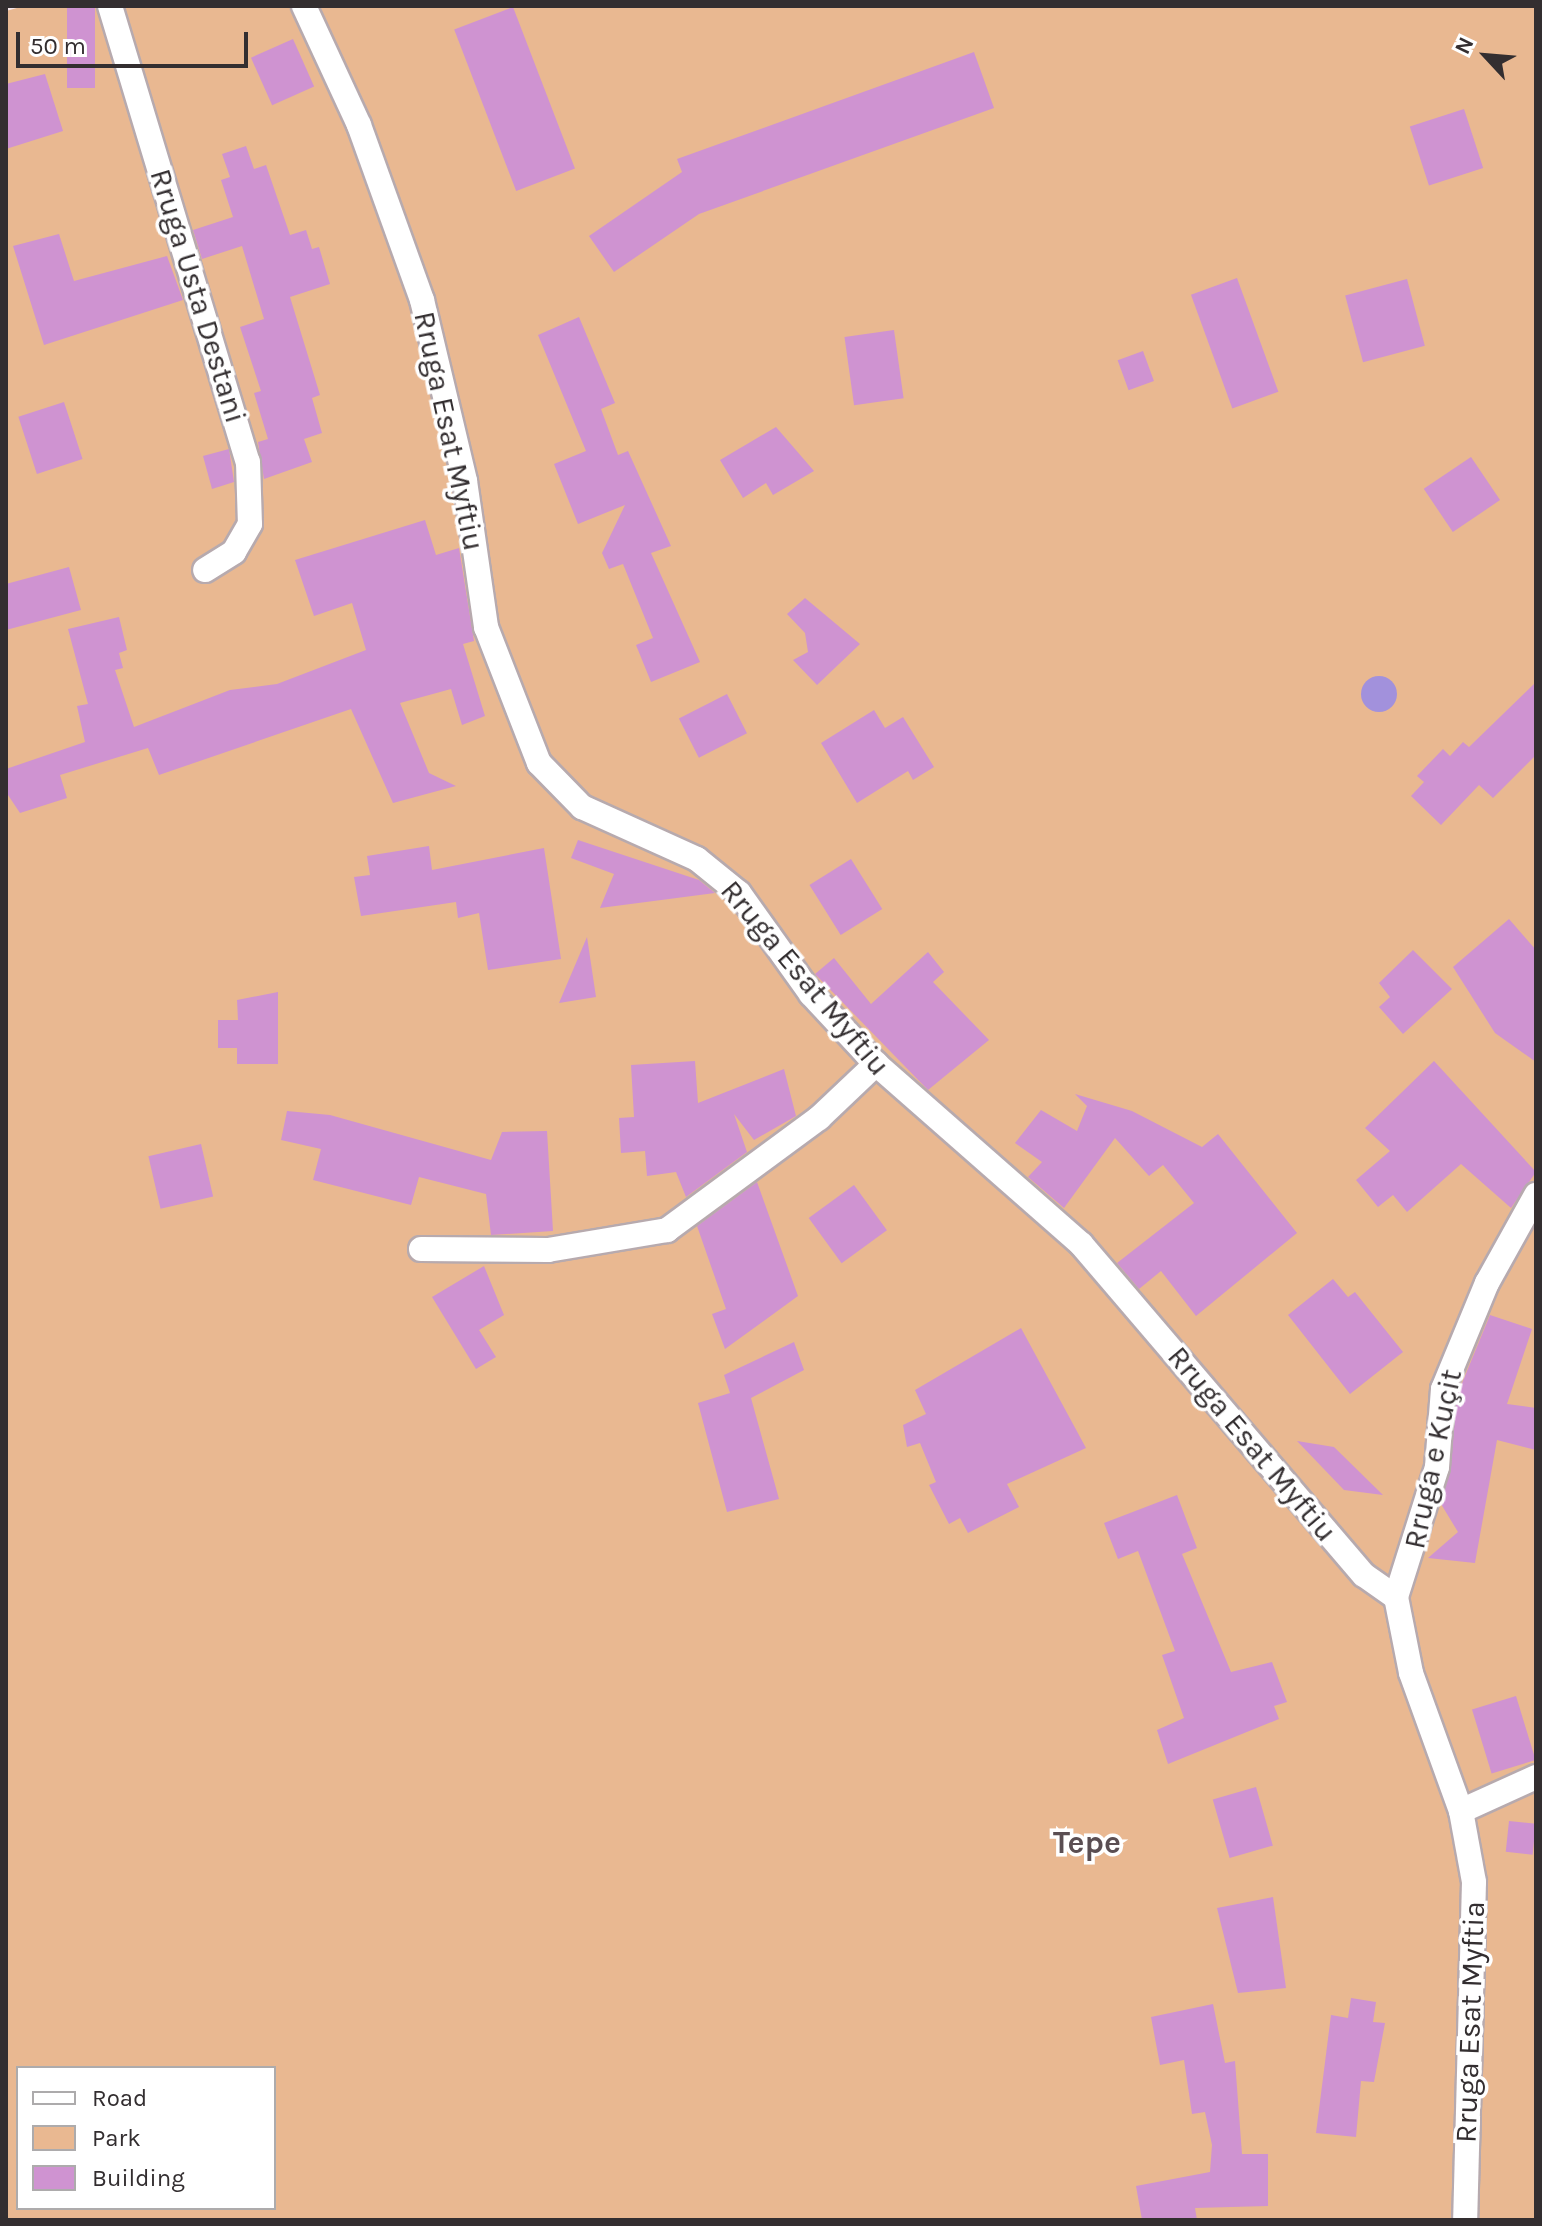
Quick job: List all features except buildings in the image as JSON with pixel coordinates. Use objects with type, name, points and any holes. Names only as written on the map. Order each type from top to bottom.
[{"type":"street","name":"Rruga Usta Destani","points":[[110,6],[248,462],[250,524],[234,552],[205,570]]},
{"type":"street","name":"Rruga Esat Myftiu","points":[[304,6],[359,125],[422,300],[465,481],[486,627],[523,735],[555,787],[582,807],[697,859],[739,893],[811,994],[876,1064],[1081,1244],[1364,1575],[1396,1597]]},
{"type":"street","points":[[421,1249],[548,1250],[667,1230],[819,1118],[876,1064]]},
{"type":"street","name":"Rruga e Kuçit","points":[[1396,1597],[1437,1467],[1443,1389],[1487,1283],[1536,1195]]},
{"type":"street","name":"Rruga Esat Myftia","points":[[1396,1597],[1411,1673],[1461,1811],[1477,1940],[1465,2220]]},
{"type":"street","points":[[1461,1811],[1536,1777]]},
{"type":"green space","points":[[24,6],[1536,6],[1536,2220],[6,2220],[6,11]]},
{"type":"shaded area","points":[[1379,676],[1392,681],[1397,694],[1392,707],[1379,712],[1366,707],[1361,694],[1366,681]]},
{"type":"district","name":"Tepe","points":[[1087,1843]]}]
